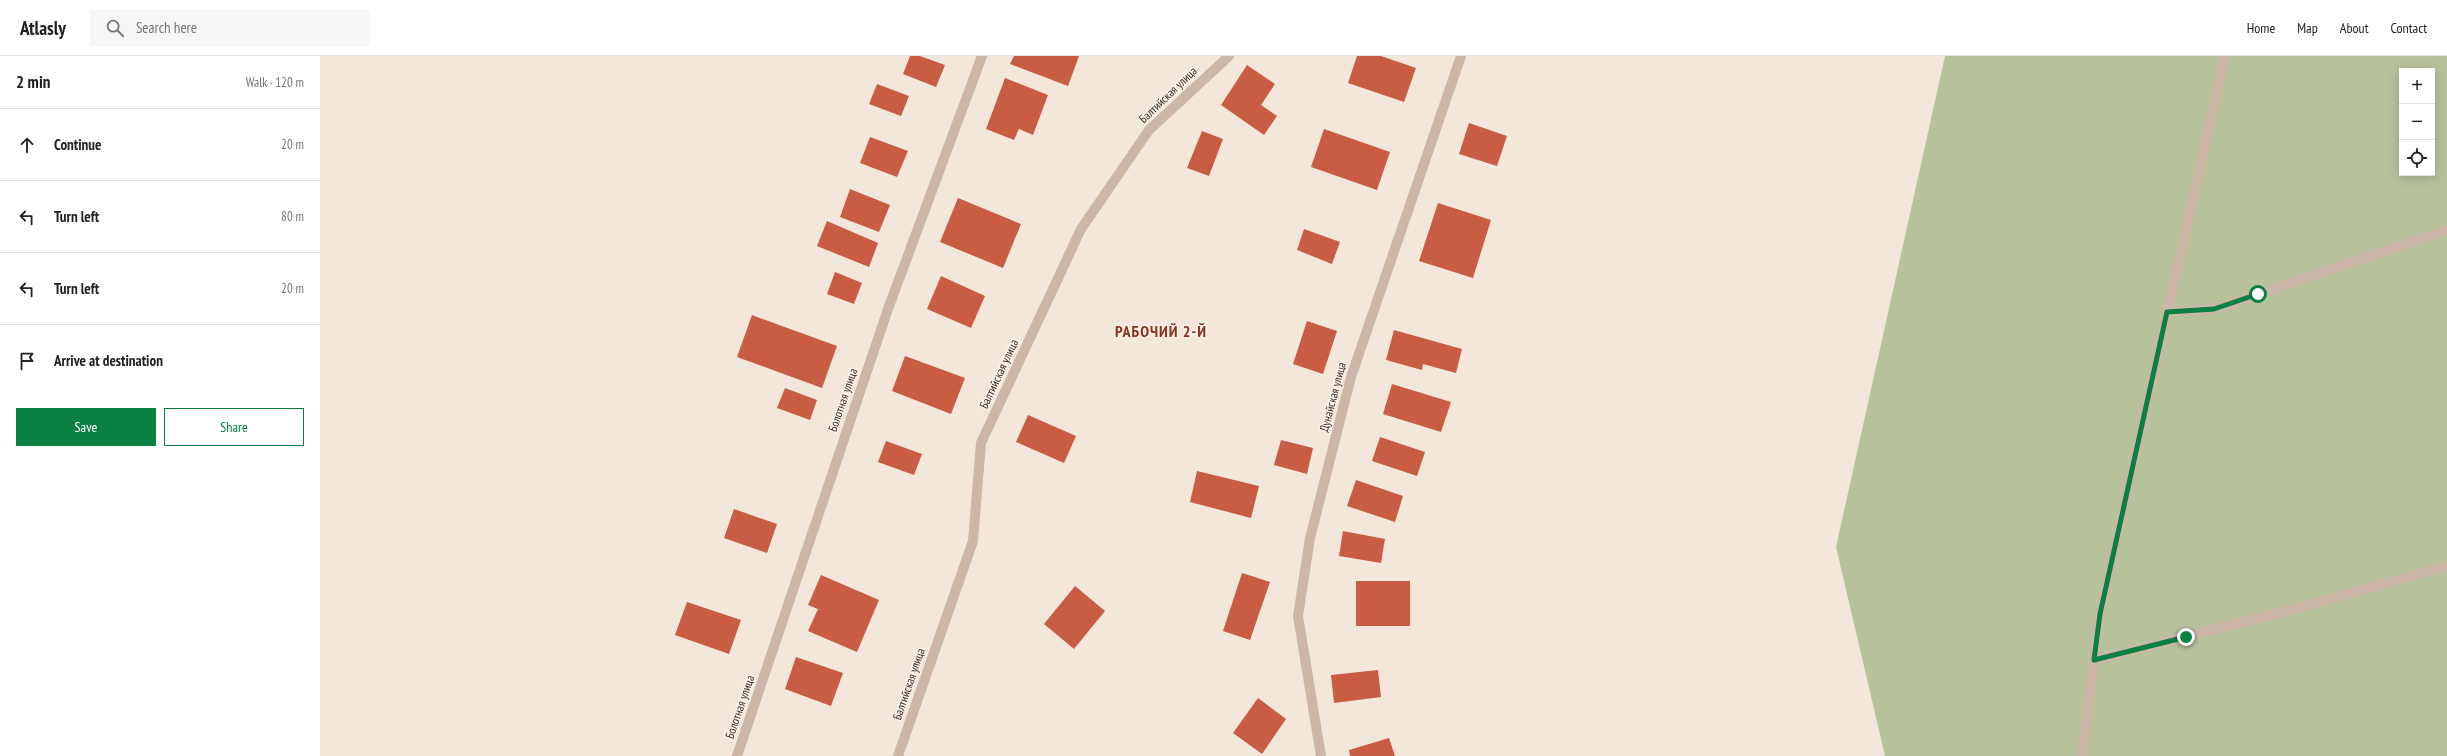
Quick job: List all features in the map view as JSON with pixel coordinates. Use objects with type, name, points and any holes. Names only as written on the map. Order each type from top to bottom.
[{"type":"street","name":"Болотная улица","points":[[737,756],[888,309],[982,56]]},
{"type":"street","name":"Балтийская улица","points":[[898,756],[973,541],[981,443],[1081,229],[1149,130],[1229,56]]},
{"type":"street","name":"Дунайская улица","points":[[1321,756],[1298,616],[1310,538],[1351,378],[1461,56]]},
{"type":"street","points":[[2082,756],[2100,614],[2225,56]]},
{"type":"street","points":[[2167,312],[2214,309],[2447,230]]},
{"type":"street","points":[[2094,660],[2294,609],[2447,566]]},
{"type":"green space","points":[[1945,56],[2447,56],[2447,756],[1885,756],[1836,547]]},
{"type":"building","points":[[910,56],[920,56],[945,65],[936,87],[903,74]]},
{"type":"building","points":[[1014,56],[1079,56],[1068,86],[1010,64]]},
{"type":"building","points":[[1357,56],[1381,56],[1416,68],[1404,102],[1348,83]]},
{"type":"building","points":[[1247,65],[1275,84],[1261,105],[1277,116],[1264,135],[1221,105]]},
{"type":"building","points":[[1005,78],[1048,95],[1033,135],[1019,129],[1014,140],[986,129]]},
{"type":"building","points":[[877,84],[909,96],[901,116],[869,104]]},
{"type":"building","points":[[1469,123],[1507,136],[1497,166],[1459,154]]},
{"type":"building","points":[[1324,129],[1390,152],[1377,190],[1311,167]]},
{"type":"building","points":[[1202,131],[1223,139],[1209,176],[1187,168]]},
{"type":"building","points":[[870,137],[908,151],[897,177],[860,163]]},
{"type":"building","points":[[850,189],[890,205],[879,232],[840,217]]},
{"type":"building","points":[[958,198],[1021,224],[1003,268],[940,242]]},
{"type":"building","points":[[1438,203],[1491,220],[1473,278],[1419,261]]},
{"type":"building","points":[[827,221],[878,243],[869,267],[817,246]]},
{"type":"building","points":[[1304,229],[1340,242],[1332,264],[1297,250]]},
{"type":"building","points":[[835,272],[862,283],[854,304],[827,294]]},
{"type":"building","points":[[941,276],[985,296],[971,328],[927,309]]},
{"type":"building","points":[[752,315],[837,346],[822,388],[737,357]]},
{"type":"building","points":[[1307,321],[1337,331],[1323,374],[1293,364]]},
{"type":"building","points":[[1394,330],[1462,349],[1456,373],[1423,364],[1422,370],[1386,360]]},
{"type":"building","points":[[905,356],[965,378],[951,414],[892,391]]},
{"type":"building","points":[[1392,384],[1451,402],[1441,432],[1383,414]]},
{"type":"building","points":[[785,388],[817,400],[810,420],[777,408]]},
{"type":"building","points":[[1028,415],[1076,436],[1064,463],[1016,442]]},
{"type":"building","points":[[1380,437],[1425,452],[1417,476],[1372,461]]},
{"type":"building","points":[[1281,440],[1313,448],[1307,474],[1274,465]]},
{"type":"building","points":[[886,441],[922,454],[914,475],[878,462]]},
{"type":"building","points":[[1197,471],[1259,486],[1251,518],[1190,502]]},
{"type":"building","points":[[1356,480],[1403,496],[1395,522],[1347,506]]},
{"type":"building","points":[[734,509],[777,524],[767,553],[724,538]]},
{"type":"building","points":[[1343,531],[1385,539],[1381,563],[1339,556]]},
{"type":"building","points":[[1242,573],[1270,582],[1250,640],[1223,631]]},
{"type":"building","points":[[821,575],[879,600],[857,652],[808,631],[818,609],[808,605]]},
{"type":"building","points":[[1356,581],[1410,581],[1410,626],[1356,626]]},
{"type":"building","points":[[1075,586],[1105,611],[1074,649],[1044,624]]},
{"type":"building","points":[[687,602],[741,620],[729,654],[675,635]]},
{"type":"building","points":[[796,657],[843,673],[831,706],[785,689]]},
{"type":"building","points":[[1378,670],[1381,697],[1334,703],[1331,675]]},
{"type":"building","points":[[1258,698],[1286,719],[1262,754],[1233,733]]},
{"type":"building","points":[[1389,738],[1395,756],[1350,756],[1349,750]]},
{"type":"district","name":"РАБОЧИЙ 2‑Й","points":[[1161,331]]},
{"type":"route","points":[[2186,637],[2094,660],[2100,614],[2167,312],[2214,309],[2258,294]]}]
